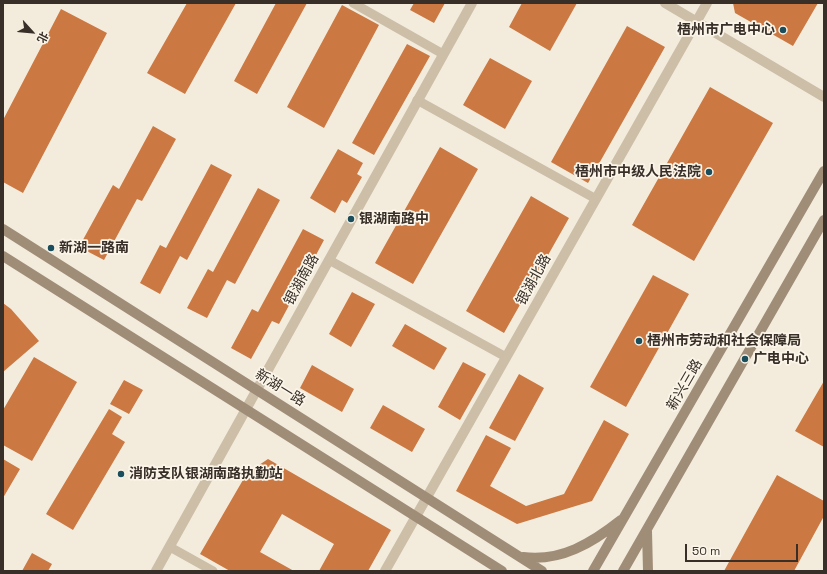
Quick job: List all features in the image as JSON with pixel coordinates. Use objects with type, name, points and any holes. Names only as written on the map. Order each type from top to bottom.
[{"type":"street","name":"银湖南路","points":[[156,571],[472,3]]},
{"type":"street","points":[[665,3],[824,97]]},
{"type":"street","name":"银湖北路","points":[[385,571],[707,3]]},
{"type":"street","name":"新兴三路","points":[[593,571],[824,171]]},
{"type":"street","points":[[623,571],[824,220]]},
{"type":"street","name":"新湖一路","points":[[3,229],[542,571]]},
{"type":"street","points":[[3,256],[502,571]]},
{"type":"street","points":[[519,556],[534,558],[550,557],[568,552],[587,544],[602,535],[625,516]]},
{"type":"street","points":[[647,529],[648,571]]},
{"type":"lane","points":[[353,3],[443,54]]},
{"type":"lane","points":[[417,100],[596,199]]},
{"type":"lane","points":[[329,260],[506,358]]},
{"type":"lane","points":[[170,547],[213,571]]},
{"type":"building","points":[[187,3],[236,3],[185,94],[147,73]]},
{"type":"building","points":[[276,3],[307,3],[257,94],[234,81]]},
{"type":"building","points":[[414,3],[445,3],[434,23],[410,10]]},
{"type":"building","points":[[522,3],[577,3],[550,51],[509,27]]},
{"type":"building","name":"梧州市广电中心","points":[[733,3],[818,3],[793,46],[735,13]]},
{"type":"building","points":[[342,5],[379,25],[324,128],[287,107]]},
{"type":"building","points":[[61,9],[107,33],[23,193],[3,182],[3,120]]},
{"type":"building","points":[[627,26],[665,47],[588,183],[551,162]]},
{"type":"building","points":[[407,44],[430,56],[374,155],[352,143]]},
{"type":"building","points":[[490,58],[532,81],[505,129],[463,105]]},
{"type":"building","points":[[710,87],[773,123],[694,261],[632,225]]},
{"type":"building","points":[[153,126],[176,139],[142,201],[137,199],[104,260],[79,247],[113,185],[119,189]]},
{"type":"building","points":[[440,147],[478,169],[413,284],[375,263]]},
{"type":"building","points":[[338,149],[363,163],[357,174],[362,177],[347,203],[342,200],[335,213],[310,198]]},
{"type":"building","points":[[211,164],[232,175],[187,260],[180,256],[160,294],[140,283],[160,245],[166,248]]},
{"type":"building","points":[[258,188],[280,200],[235,284],[227,280],[207,318],[187,308],[208,269],[213,272]]},
{"type":"building","points":[[531,196],[569,218],[504,333],[466,311]]},
{"type":"building","points":[[303,229],[324,240],[279,324],[272,321],[251,359],[231,348],[252,309],[258,312]]},
{"type":"building","name":"梧州市劳动和社会保障局","points":[[653,275],[689,294],[626,407],[590,387]]},
{"type":"building","points":[[352,292],[375,304],[351,347],[329,334]]},
{"type":"building","points":[[3,303],[11,309],[39,341],[3,372]]},
{"type":"building","points":[[405,324],[447,348],[434,370],[392,346]]},
{"type":"building","points":[[34,357],[77,382],[32,461],[3,445],[3,410]]},
{"type":"building","points":[[463,362],[486,374],[460,420],[438,407]]},
{"type":"building","points":[[312,365],[354,389],[342,412],[300,388]]},
{"type":"building","points":[[519,374],[544,388],[515,441],[489,428]]},
{"type":"building","points":[[124,380],[143,390],[129,414],[110,404]]},
{"type":"building","points":[[824,381],[824,447],[795,431]]},
{"type":"building","points":[[383,405],[425,429],[412,452],[370,428]]},
{"type":"building","points":[[109,409],[122,417],[112,434],[125,442],[73,530],[46,514]]},
{"type":"building","points":[[604,420],[629,434],[592,501],[517,524],[456,491],[486,435],[511,448],[490,486],[526,506],[564,494]]},
{"type":"building","points":[[3,459],[20,469],[3,498]]},
{"type":"building","points":[[268,459],[391,530],[368,571],[319,571],[334,544],[282,514],[260,552],[294,571],[230,571],[200,554],[247,473]]},
{"type":"building","points":[[777,475],[824,501],[824,516],[794,571],[724,571]]},
{"type":"building","points":[[32,553],[52,564],[48,571],[22,571]]},
{"type":"place","name":"梧州市广电中心","points":[[783,30]]},
{"type":"place","name":"梧州市中级人民法院","points":[[709,172]]},
{"type":"place","name":"银湖南路中","points":[[351,219]]},
{"type":"place","name":"新湖一路南","points":[[51,248]]},
{"type":"place","name":"梧州市劳动和社会保障局","points":[[639,341]]},
{"type":"place","name":"广电中心","points":[[745,359]]},
{"type":"place","name":"消防支队银湖南路执勤站","points":[[121,474]]}]
